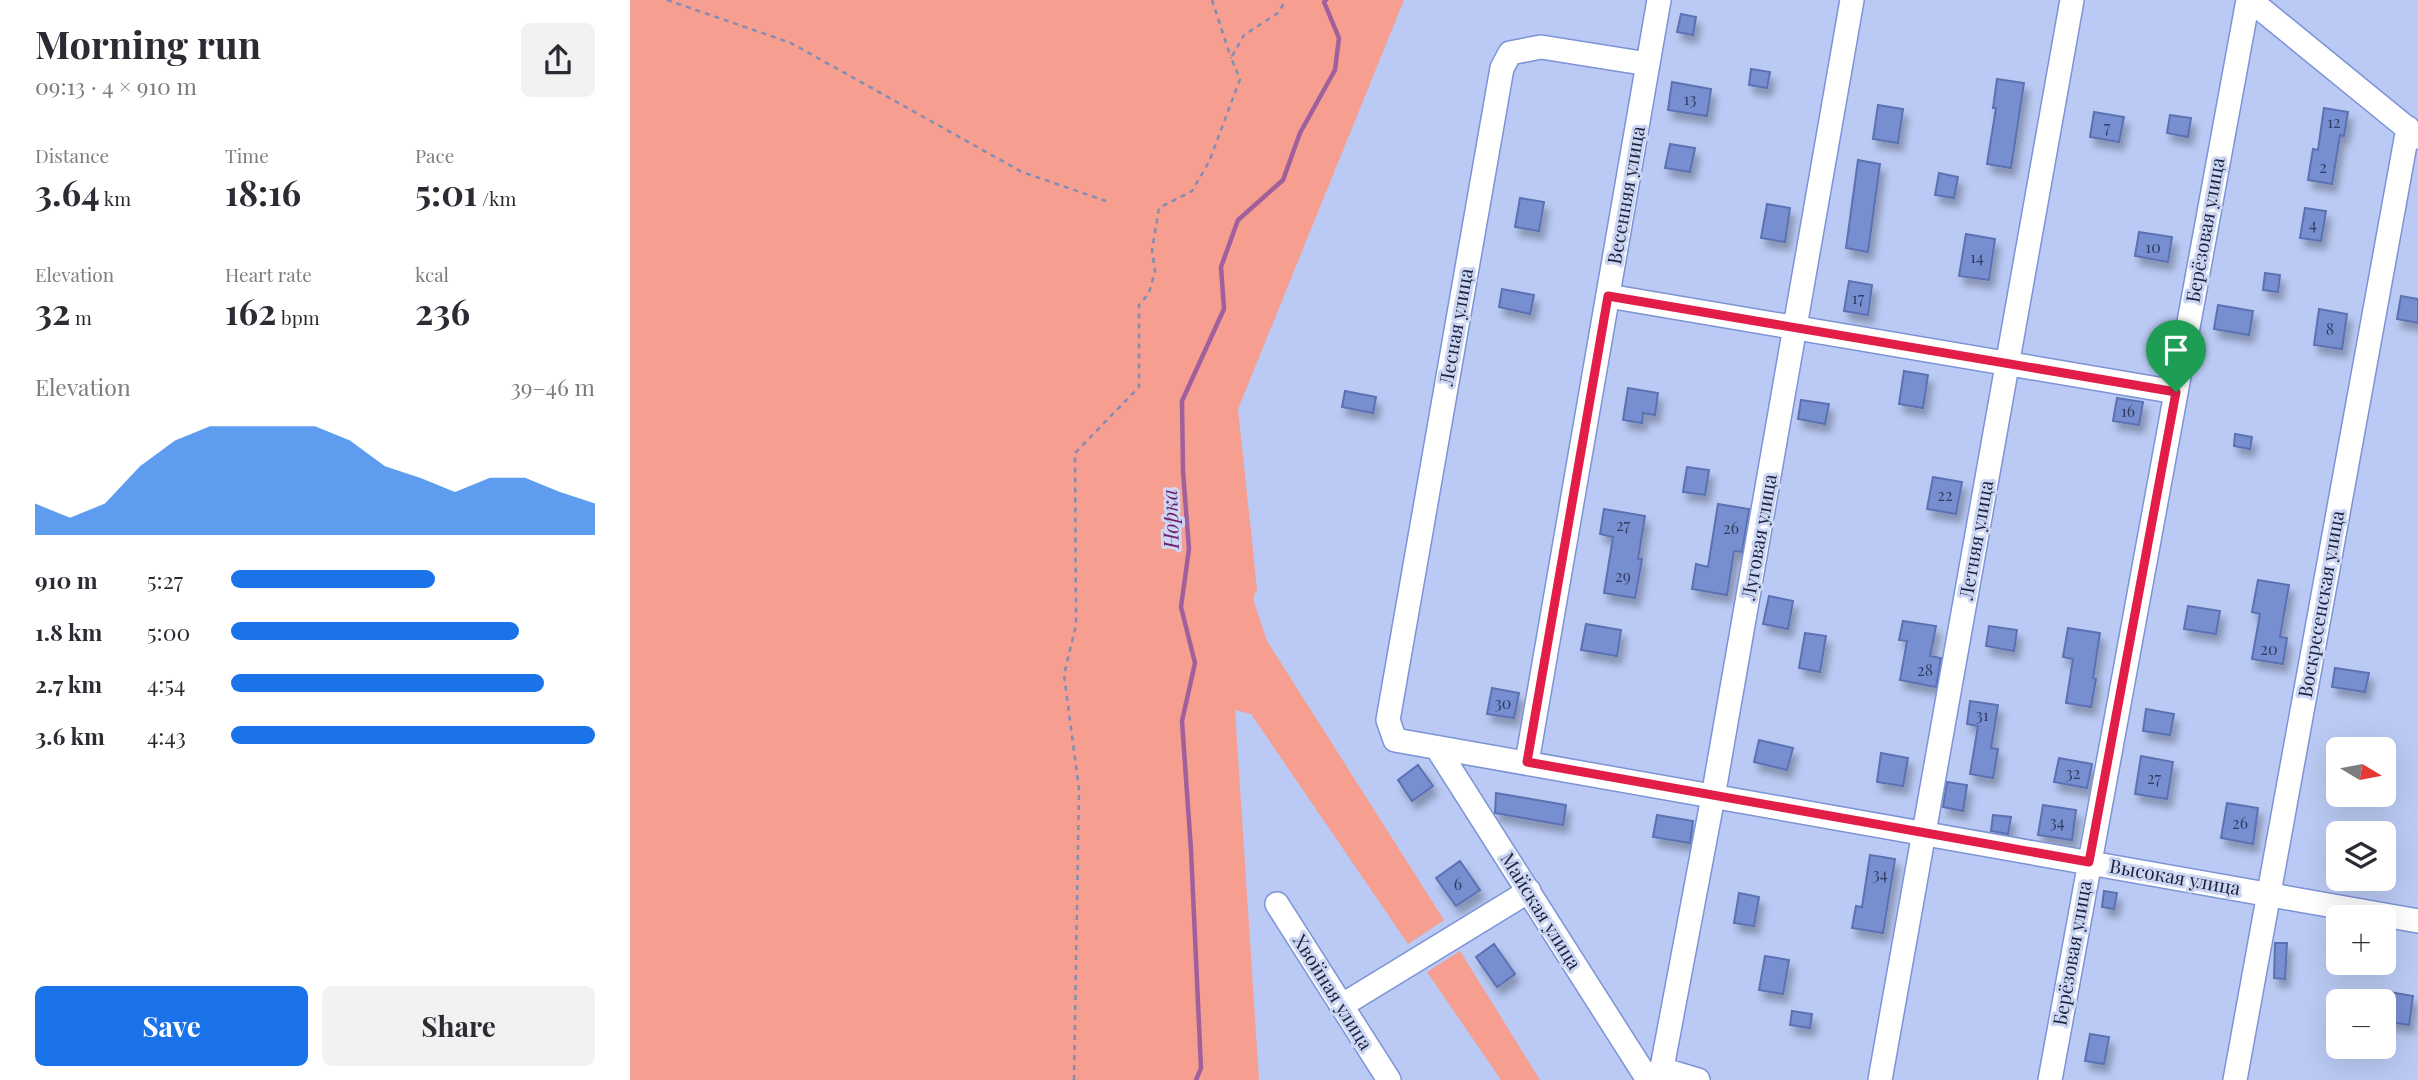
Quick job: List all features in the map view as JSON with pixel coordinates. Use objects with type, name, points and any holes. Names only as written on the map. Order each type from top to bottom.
[{"type":"street","name":"Весенняя улица","points":[[1527,762],[1659,0]]},
{"type":"street","name":"Луговая улица","points":[[1646,1076],[1713,797],[1852,0]]},
{"type":"street","name":"Летняя улица","points":[[1880,1080],[2072,0]]},
{"type":"street","points":[[2249,0],[2413,133]]},
{"type":"street","name":"Берёзовая улица","points":[[2050,1080],[2249,0]]},
{"type":"street","name":"Лесная улица","points":[[1395,740],[1388,720],[1502,68],[1510,52],[1541,47],[1648,64]]},
{"type":"street","name":"Воскресенская улица","points":[[2235,1080],[2267,894],[2413,133]]},
{"type":"street","points":[[1608,296],[2176,392]]},
{"type":"street","name":"Высокая улица","points":[[1395,740],[2418,921]]},
{"type":"street","name":"Майская улица","points":[[1437,748],[1646,1076]]},
{"type":"street","points":[[1341,1006],[1528,891]]},
{"type":"street","name":"Хвойная улица","points":[[1277,904],[1389,1080]]},
{"type":"street","points":[[1646,1076],[1671,1072],[1698,1080]]},
{"type":"path","points":[[667,0],[791,43],[1022,172],[1106,201]]},
{"type":"path","points":[[1074,1080],[1079,789],[1064,676],[1076,625],[1075,453],[1139,387],[1139,304],[1149,293],[1154,271],[1152,250],[1159,208],[1192,191],[1209,162],[1240,79],[1212,0]]},
{"type":"path","points":[[1231,58],[1244,35],[1278,13],[1286,0]]},
{"type":"shaded area","points":[[630,0],[1404,0],[1238,409],[1257,589],[1253,599],[1267,641],[1444,920],[1408,944],[1251,714],[1235,710],[1259,1080],[630,1080]]},
{"type":"shaded area","points":[[1460,951],[1540,1080],[1501,1080],[1427,972]]},
{"type":"building","points":[[1681,14],[1696,17],[1693,35],[1677,32]]},
{"type":"building","points":[[1751,69],[1770,72],[1767,88],[1749,85]]},
{"type":"building","points":[[1997,79],[2024,83],[2011,168],[1987,164],[1996,108],[1993,108]]},
{"type":"building","points":[[1672,82],[1711,89],[1707,116],[1668,110]]},
{"type":"building","points":[[1878,105],[1903,109],[1898,143],[1873,139]]},
{"type":"building","points":[[2324,108],[2348,112],[2344,136],[2340,135],[2332,184],[2308,180],[2313,149],[2318,150]]},
{"type":"building","points":[[2094,112],[2124,117],[2119,142],[2090,137]]},
{"type":"building","points":[[2170,115],[2191,118],[2188,137],[2167,133]]},
{"type":"building","points":[[1670,144],[1695,148],[1690,172],[1665,168]]},
{"type":"building","points":[[1858,160],[1880,164],[1868,252],[1846,248]]},
{"type":"building","points":[[1939,173],[1958,177],[1954,198],[1935,195]]},
{"type":"building","points":[[1520,198],[1544,202],[1539,231],[1515,227]]},
{"type":"building","points":[[1767,204],[1790,208],[1785,242],[1761,238]]},
{"type":"building","points":[[2305,208],[2326,211],[2321,241],[2300,238]]},
{"type":"building","points":[[2139,232],[2172,237],[2168,262],[2135,256]]},
{"type":"building","points":[[1966,234],[1995,239],[1989,280],[1959,276]]},
{"type":"building","points":[[2265,273],[2280,275],[2278,292],[2263,290]]},
{"type":"building","points":[[1849,281],[1872,285],[1868,315],[1844,311]]},
{"type":"building","points":[[1502,289],[1534,295],[1530,314],[1499,307]]},
{"type":"building","points":[[2401,296],[2418,299],[2418,323],[2397,319]]},
{"type":"building","points":[[2218,305],[2253,311],[2249,335],[2214,329]]},
{"type":"building","points":[[2319,309],[2347,314],[2342,349],[2314,345]]},
{"type":"building","points":[[1904,371],[1928,375],[1923,408],[1899,404]]},
{"type":"building","points":[[1628,388],[1658,393],[1655,415],[1643,413],[1642,423],[1623,420]]},
{"type":"building","points":[[1345,391],[1376,397],[1373,413],[1342,407]]},
{"type":"building","points":[[2117,398],[2143,402],[2139,425],[2113,421]]},
{"type":"building","points":[[1801,400],[1829,404],[1825,424],[1798,419]]},
{"type":"building","points":[[2235,434],[2252,437],[2250,449],[2234,446]]},
{"type":"building","points":[[1687,467],[1709,470],[1705,495],[1683,492]]},
{"type":"building","points":[[1933,477],[1962,482],[1956,514],[1927,509]]},
{"type":"building","points":[[1718,504],[1749,509],[1742,552],[1734,551],[1727,595],[1692,589],[1696,564],[1708,567]]},
{"type":"building","points":[[1604,509],[1645,516],[1638,559],[1642,559],[1635,598],[1604,593],[1613,537],[1600,534]]},
{"type":"building","points":[[2258,580],[2289,585],[2280,637],[2287,638],[2283,664],[2252,659],[2260,614],[2252,612]]},
{"type":"building","points":[[1769,596],[1793,601],[1788,629],[1763,624]]},
{"type":"building","points":[[2188,606],[2220,611],[2216,634],[2184,629]]},
{"type":"building","points":[[1903,621],[1936,626],[1930,656],[1941,658],[1936,687],[1900,680],[1907,641],[1899,640]]},
{"type":"building","points":[[1586,624],[1621,630],[1617,656],[1581,650]]},
{"type":"building","points":[[1989,626],[2017,630],[2014,651],[1986,646]]},
{"type":"building","points":[[2068,628],[2100,633],[2091,707],[2066,703],[2073,659],[2063,657]]},
{"type":"building","points":[[1805,633],[1826,636],[1820,672],[1799,668]]},
{"type":"building","points":[[2335,668],[2369,673],[2365,692],[2332,687]]},
{"type":"building","points":[[1492,688],[1519,693],[1514,718],[1487,714]]},
{"type":"building","points":[[1970,701],[1998,705],[1991,748],[1998,749],[1993,778],[1970,774],[1978,726],[1967,724]]},
{"type":"building","points":[[2146,709],[2174,714],[2170,735],[2143,731]]},
{"type":"building","points":[[1759,740],[1793,748],[1787,770],[1754,762]]},
{"type":"building","points":[[1881,753],[1908,758],[1903,786],[1877,782]]},
{"type":"building","points":[[2141,756],[2173,762],[2167,799],[2135,794]]},
{"type":"building","points":[[2059,758],[2092,764],[2087,788],[2054,782]]},
{"type":"building","points":[[1418,765],[1433,786],[1412,801],[1398,780]]},
{"type":"building","points":[[1947,782],[1967,785],[1963,811],[1943,807]]},
{"type":"building","points":[[1496,793],[1566,805],[1563,825],[1495,813]]},
{"type":"building","points":[[2227,803],[2258,808],[2253,844],[2221,838]]},
{"type":"building","points":[[2043,805],[2076,810],[2072,840],[2038,835]]},
{"type":"building","points":[[1657,815],[1693,821],[1690,843],[1653,837]]},
{"type":"building","points":[[1993,815],[2011,817],[2008,834],[1991,831]]},
{"type":"building","points":[[1870,855],[1895,859],[1883,933],[1852,928],[1856,906],[1862,907]]},
{"type":"building","points":[[1460,861],[1480,890],[1456,906],[1436,878]]},
{"type":"building","points":[[2104,891],[2117,893],[2114,909],[2102,907]]},
{"type":"building","points":[[1739,893],[1759,897],[1754,926],[1734,923]]},
{"type":"building","points":[[2275,943],[2287,943],[2285,979],[2274,978]]},
{"type":"building","points":[[1494,944],[1515,974],[1497,987],[1476,957]]},
{"type":"building","points":[[1765,956],[1789,960],[1783,994],[1759,990]]},
{"type":"building","points":[[2396,993],[2413,996],[2409,1025],[2396,1023]]},
{"type":"building","points":[[1792,1011],[1812,1014],[1810,1028],[1790,1025]]},
{"type":"building","points":[[2090,1034],[2109,1037],[2104,1064],[2085,1061]]},
{"type":"waterway","name":"Норка","points":[[1196,1080],[1201,1068],[1182,721],[1195,663],[1181,607],[1189,549],[1183,471],[1182,401],[1224,309],[1221,267],[1238,220],[1283,180],[1300,133],[1335,70],[1339,38],[1324,2],[1326,0]]},
{"type":"route","points":[[1608,296],[2176,392],[2089,862],[1527,762],[1608,296]]}]
